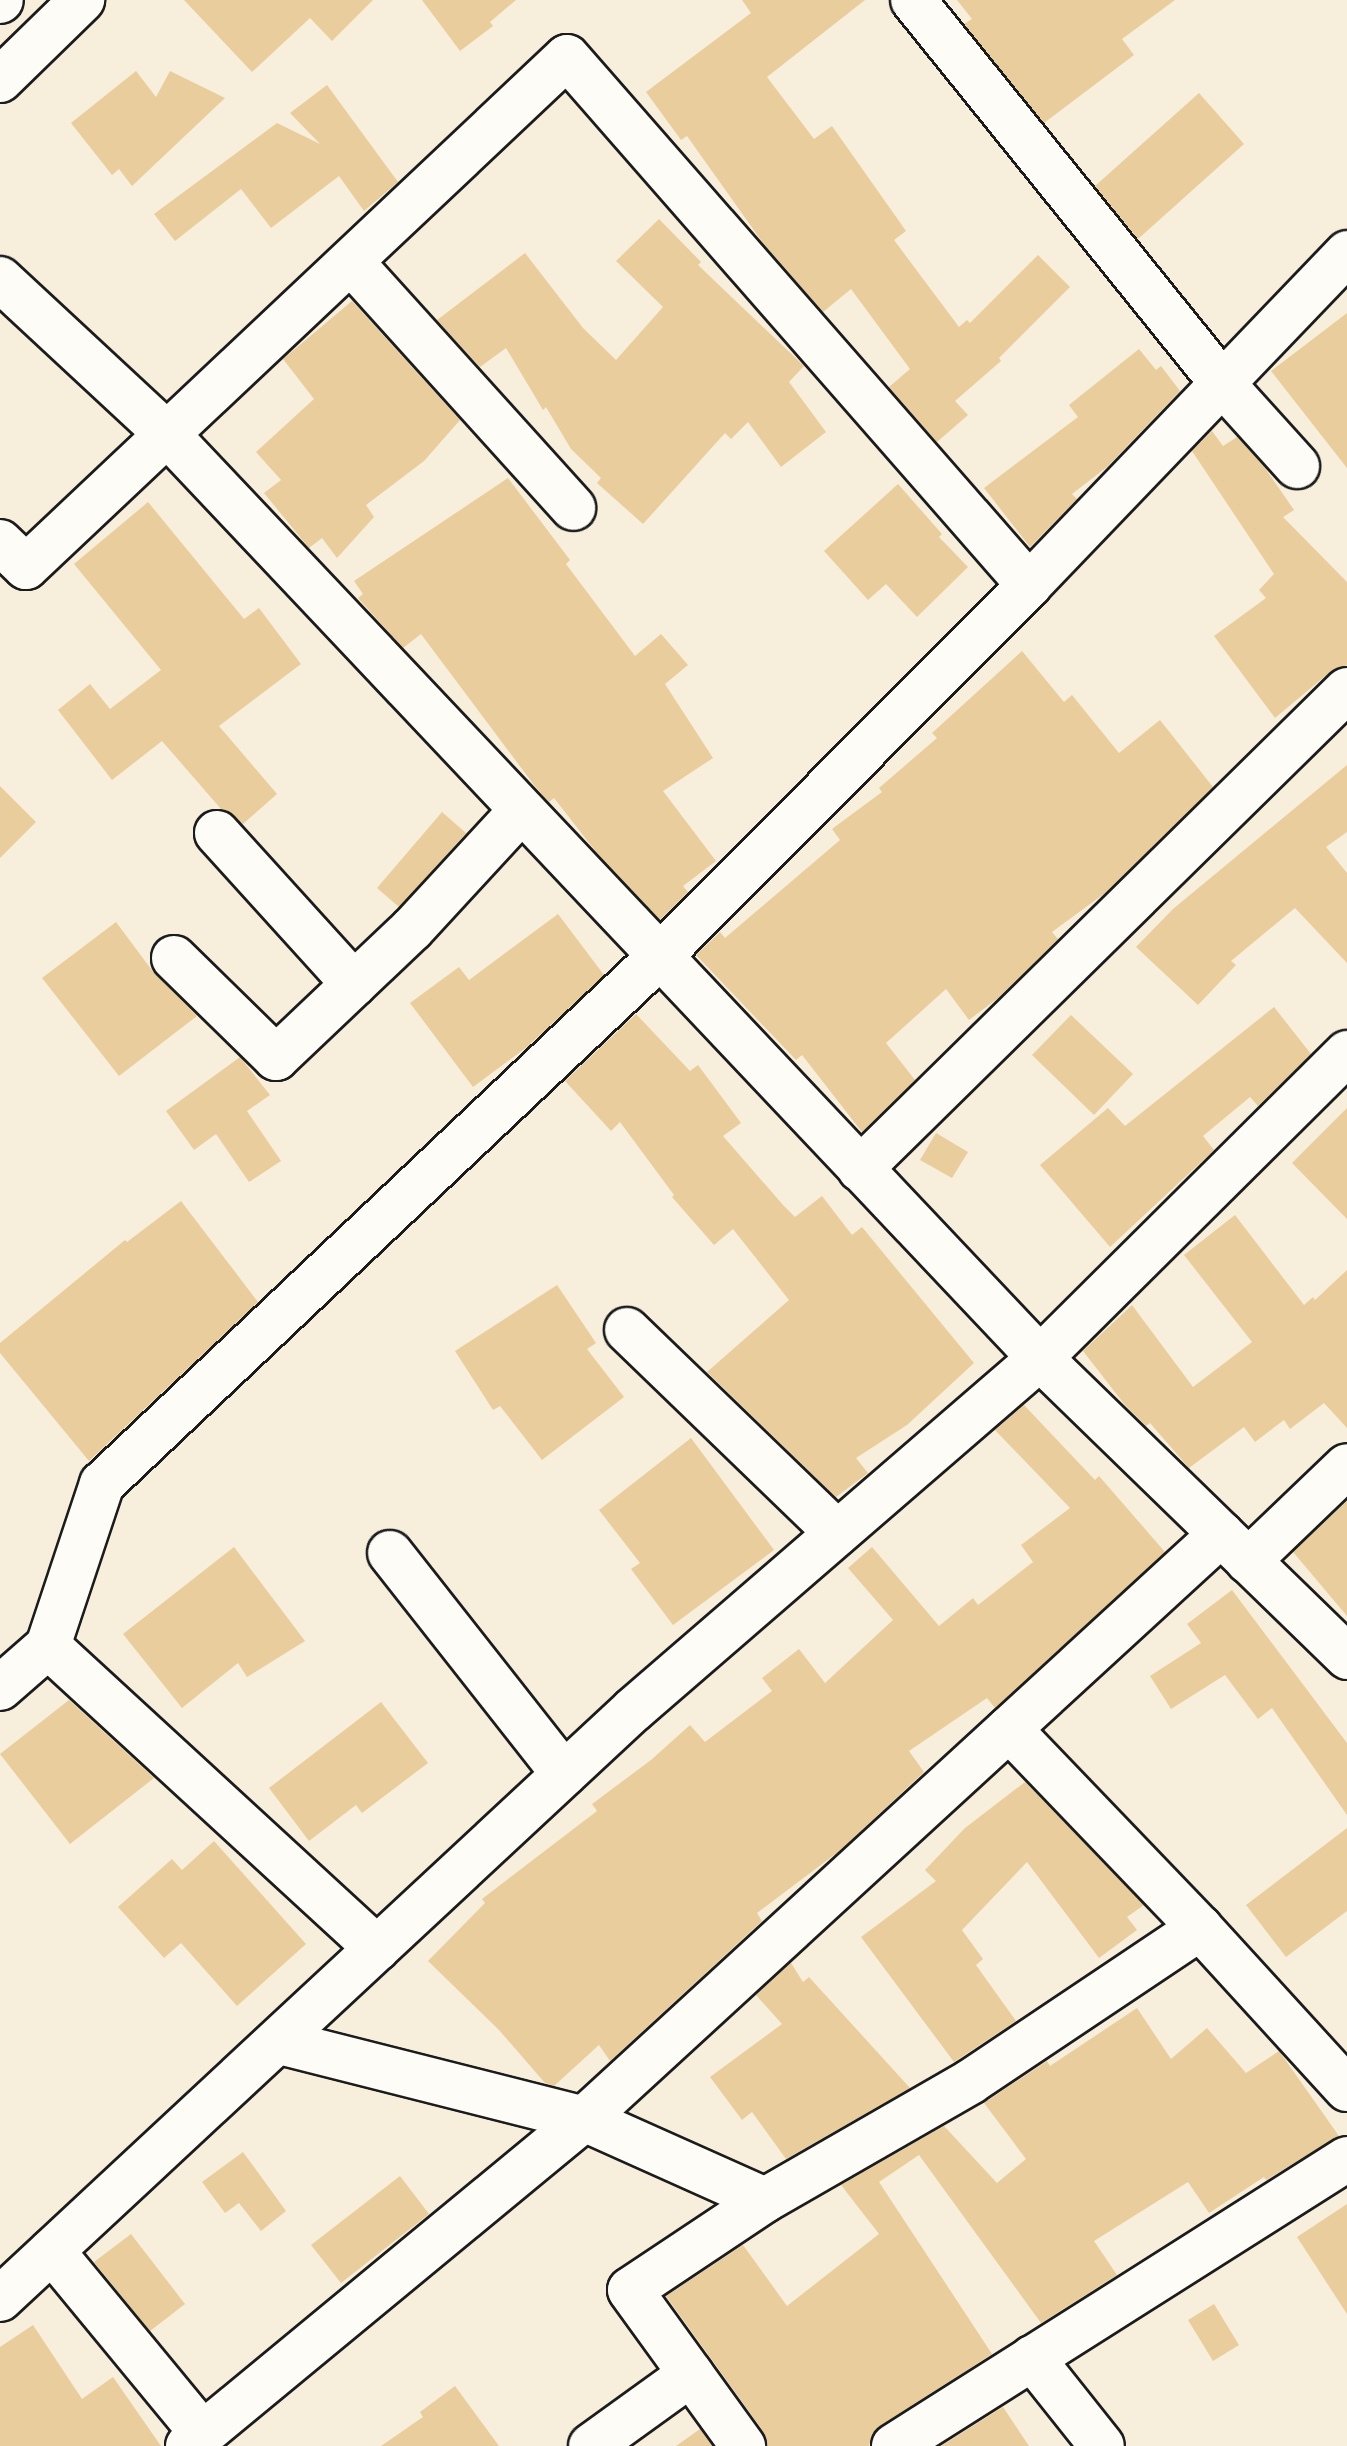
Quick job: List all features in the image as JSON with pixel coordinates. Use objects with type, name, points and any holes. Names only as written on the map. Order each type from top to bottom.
[{"type":"main road","points":[[0,80],[82,0]]},
{"type":"main road","points":[[913,0],[1222,383],[1297,466]]},
{"type":"main road","points":[[9,564],[168,435],[567,57],[1029,585]]},
{"type":"main road","points":[[0,1688],[48,1646],[102,1484],[659,957],[1029,585],[1347,253]]},
{"type":"main road","points":[[352,263],[573,508]]},
{"type":"main road","points":[[0,279],[168,435],[1040,1358],[1347,1657]]},
{"type":"main road","points":[[860,1169],[1347,690]]},
{"type":"main road","points":[[174,958],[276,1058],[412,929],[521,811]]},
{"type":"main road","points":[[217,833],[354,984]]},
{"type":"main road","points":[[0,2299],[280,2042],[564,1774],[1040,1358],[1347,1053]]},
{"type":"main road","points":[[627,1330],[837,1533]]},
{"type":"main road","points":[[52,2251],[196,2440],[584,2119],[1009,1729],[1234,1547],[1347,1466]]},
{"type":"main road","points":[[390,1553],[564,1774]]},
{"type":"main road","points":[[48,1646],[377,1949]]},
{"type":"main road","points":[[1009,1729],[1200,1928],[1347,2089]]},
{"type":"main road","points":[[743,2446],[630,2290],[765,2200],[970,2082],[1200,1928]]},
{"type":"main road","points":[[280,2042],[584,2119],[765,2200]]},
{"type":"main road","points":[[894,2446],[1347,2159]]},
{"type":"main road","points":[[1032,2358],[1102,2446]]},
{"type":"main road","points":[[591,2446],[691,2374]]},
{"type":"building","points":[[184,0],[373,0],[332,41],[310,18],[252,72]]},
{"type":"building","points":[[422,0],[516,0],[490,22],[493,26],[460,51]]},
{"type":"building","points":[[742,0],[865,0],[767,77],[814,139],[832,126],[906,231],[894,240],[959,327],[967,320],[970,323],[1038,255],[1070,287],[999,358],[1001,361],[955,401],[968,415],[937,442],[889,387],[910,369],[851,289],[823,312],[763,243],[687,136],[681,140],[646,92],[751,13]]},
{"type":"building","points":[[957,0],[1175,0],[1122,39],[1134,55],[1044,123],[964,24],[972,19]]},
{"type":"building","points":[[136,71],[156,97],[170,71],[225,98],[132,186],[119,169],[112,175],[71,123]]},
{"type":"building","points":[[327,85],[398,182],[364,211],[339,176],[271,228],[241,189],[175,241],[154,214],[277,123],[320,144],[290,113]]},
{"type":"building","points":[[1199,93],[1244,144],[1138,239],[1095,186]]},
{"type":"building","points":[[659,219],[701,262],[698,265],[804,366],[789,382],[826,432],[781,467],[748,422],[731,439],[725,433],[643,524],[597,483],[601,478],[571,449],[546,407],[543,410],[506,348],[480,367],[437,320],[525,253],[583,328],[616,360],[663,307],[616,261]]},
{"type":"building","points":[[352,301],[460,420],[424,461],[366,505],[374,517],[337,558],[322,538],[309,548],[264,493],[281,480],[256,452],[314,399],[283,359]]},
{"type":"building","points":[[1347,313],[1347,468],[1271,371]]},
{"type":"building","points":[[1139,349],[1156,370],[1161,366],[1180,391],[1107,467],[1072,494],[1077,499],[1030,547],[984,488],[1078,417],[1069,405]]},
{"type":"building","points":[[1212,431],[1223,446],[1237,437],[1265,468],[1294,510],[1283,517],[1347,582],[1347,665],[1330,672],[1275,718],[1214,636],[1266,598],[1259,590],[1274,574],[1192,451]]},
{"type":"building","points":[[508,478],[570,560],[566,564],[635,656],[661,634],[688,665],[665,684],[713,758],[663,791],[716,861],[683,886],[688,892],[660,920],[597,853],[554,798],[549,802],[534,785],[421,634],[403,648],[358,598],[363,594],[354,581]]},
{"type":"building","points":[[898,484],[942,534],[939,537],[968,567],[917,617],[886,584],[868,600],[824,551]]},
{"type":"building","points":[[148,502],[244,619],[259,608],[301,664],[219,726],[277,794],[243,824],[221,809],[162,741],[112,780],[58,710],[90,684],[110,709],[161,670],[74,564]]},
{"type":"building","points":[[1022,651],[1064,702],[1072,695],[1119,753],[1160,720],[1213,787],[1105,893],[1052,932],[1058,939],[998,998],[969,1020],[946,989],[886,1043],[915,1080],[862,1132],[802,1055],[796,1060],[696,955],[720,932],[725,938],[840,840],[832,829],[882,792],[879,788],[937,738],[932,733]]},
{"type":"building","points":[[1347,765],[1347,832],[1326,847],[1347,873],[1347,963],[1295,908],[1231,961],[1236,965],[1198,1005],[1136,947],[1173,909]]},
{"type":"building","points":[[0,786],[36,822],[0,858]]},
{"type":"building","points":[[442,812],[466,833],[399,907],[377,888]]},
{"type":"building","points":[[558,914],[604,975],[527,1047],[473,1087],[410,1003],[459,967],[469,980]]},
{"type":"building","points":[[116,922],[154,973],[197,1016],[119,1076],[42,978]]},
{"type":"building","points":[[1274,1007],[1311,1054],[1258,1106],[1250,1097],[1203,1136],[1214,1150],[1110,1247],[1040,1165],[1108,1108],[1125,1126]]},
{"type":"building","points":[[636,1014],[690,1071],[698,1065],[741,1123],[723,1136],[783,1205],[795,1217],[822,1196],[852,1235],[862,1227],[974,1363],[907,1425],[856,1458],[868,1473],[836,1497],[707,1372],[789,1300],[733,1229],[714,1245],[672,1197],[674,1195],[620,1122],[611,1131],[565,1081]]},
{"type":"building","points":[[1071,1015],[1133,1074],[1094,1115],[1032,1055]]},
{"type":"building","points":[[240,1057],[270,1095],[247,1111],[281,1161],[249,1182],[216,1134],[194,1150],[166,1111]]},
{"type":"building","points":[[1347,1108],[1347,1219],[1292,1163]]},
{"type":"building","points":[[936,1133],[968,1152],[952,1178],[920,1160]]},
{"type":"building","points":[[181,1201],[258,1302],[89,1461],[0,1353],[0,1343],[125,1240],[127,1242]]},
{"type":"building","points":[[1235,1215],[1304,1305],[1313,1297],[1315,1300],[1347,1270],[1347,1428],[1324,1403],[1290,1429],[1284,1420],[1255,1442],[1244,1427],[1189,1468],[1150,1423],[1146,1426],[1125,1405],[1083,1351],[1132,1305],[1193,1387],[1252,1342],[1184,1255]]},
{"type":"building","points":[[557,1285],[596,1343],[587,1349],[624,1397],[542,1460],[500,1406],[493,1410],[455,1351]]},
{"type":"building","points":[[1024,1405],[1095,1480],[1099,1476],[1165,1552],[995,1708],[987,1698],[909,1751],[924,1772],[838,1852],[757,1913],[762,1921],[610,2061],[599,2045],[554,2086],[545,2083],[499,2030],[428,1961],[485,1903],[482,1899],[597,1811],[592,1804],[651,1760],[690,1725],[705,1742],[772,1691],[762,1678],[799,1649],[825,1683],[893,1620],[848,1568],[872,1547],[939,1626],[973,1598],[978,1605],[1033,1562],[1021,1545],[1070,1508],[995,1430]]},
{"type":"building","points":[[691,1438],[774,1550],[673,1625],[631,1569],[640,1563],[599,1510]]},
{"type":"building","points":[[1347,1501],[1347,1616],[1293,1552]]},
{"type":"building","points":[[234,1547],[305,1641],[247,1677],[238,1663],[182,1708],[123,1634]]},
{"type":"building","points":[[1232,1590],[1347,1743],[1347,1815],[1272,1708],[1258,1719],[1225,1675],[1171,1709],[1150,1676],[1201,1643],[1187,1624]]},
{"type":"building","points":[[69,1700],[154,1778],[70,1844],[0,1754]]},
{"type":"building","points":[[381,1702],[428,1763],[362,1813],[356,1805],[309,1841],[269,1788]]},
{"type":"building","points":[[1025,1782],[1144,1905],[1127,1917],[1137,1930],[1099,1958],[1027,1862],[962,1930],[983,1959],[976,1965],[1016,2021],[954,2062],[861,1937],[936,1881],[925,1870],[965,1828]]},
{"type":"building","points":[[1347,1828],[1347,1911],[1286,1957],[1246,1905]]},
{"type":"building","points":[[214,1841],[306,1944],[237,2006],[181,1943],[164,1958],[118,1907],[172,1859],[182,1870]]},
{"type":"building","points":[[791,1963],[803,1982],[809,1977],[910,2088],[786,2159],[752,2112],[742,2120],[710,2077],[782,2024],[756,1995]]},
{"type":"building","points":[[1137,2008],[1171,2059],[1207,2028],[1246,2073],[1279,2051],[1339,2136],[1266,2180],[1264,2177],[1209,2213],[1188,2182],[1094,2241],[1117,2275],[1041,2323],[919,2155],[879,2182],[992,2354],[881,2425],[872,2434],[869,2446],[768,2446],[763,2431],[666,2296],[743,2245],[787,2306],[879,2234],[841,2185],[944,2126],[997,2183],[1026,2159],[984,2103],[1047,2061],[1050,2066]]},
{"type":"building","points":[[243,2152],[286,2211],[261,2231],[239,2203],[225,2213],[202,2182]]},
{"type":"building","points":[[400,2176],[429,2214],[341,2283],[311,2245]]},
{"type":"building","points":[[1347,2204],[1347,2314],[1297,2237]]},
{"type":"building","points":[[131,2234],[185,2304],[150,2331],[94,2262]]},
{"type":"building","points":[[1214,2304],[1239,2345],[1213,2361],[1188,2320]]},
{"type":"building","points":[[33,2325],[82,2399],[113,2377],[161,2446],[0,2446],[0,2347]]},
{"type":"building","points":[[455,2386],[499,2446],[381,2446],[423,2417],[420,2412]]},
{"type":"building","points":[[1003,2407],[1029,2446],[941,2446]]},
{"type":"building","points":[[700,2429],[712,2446],[676,2446]]}]
